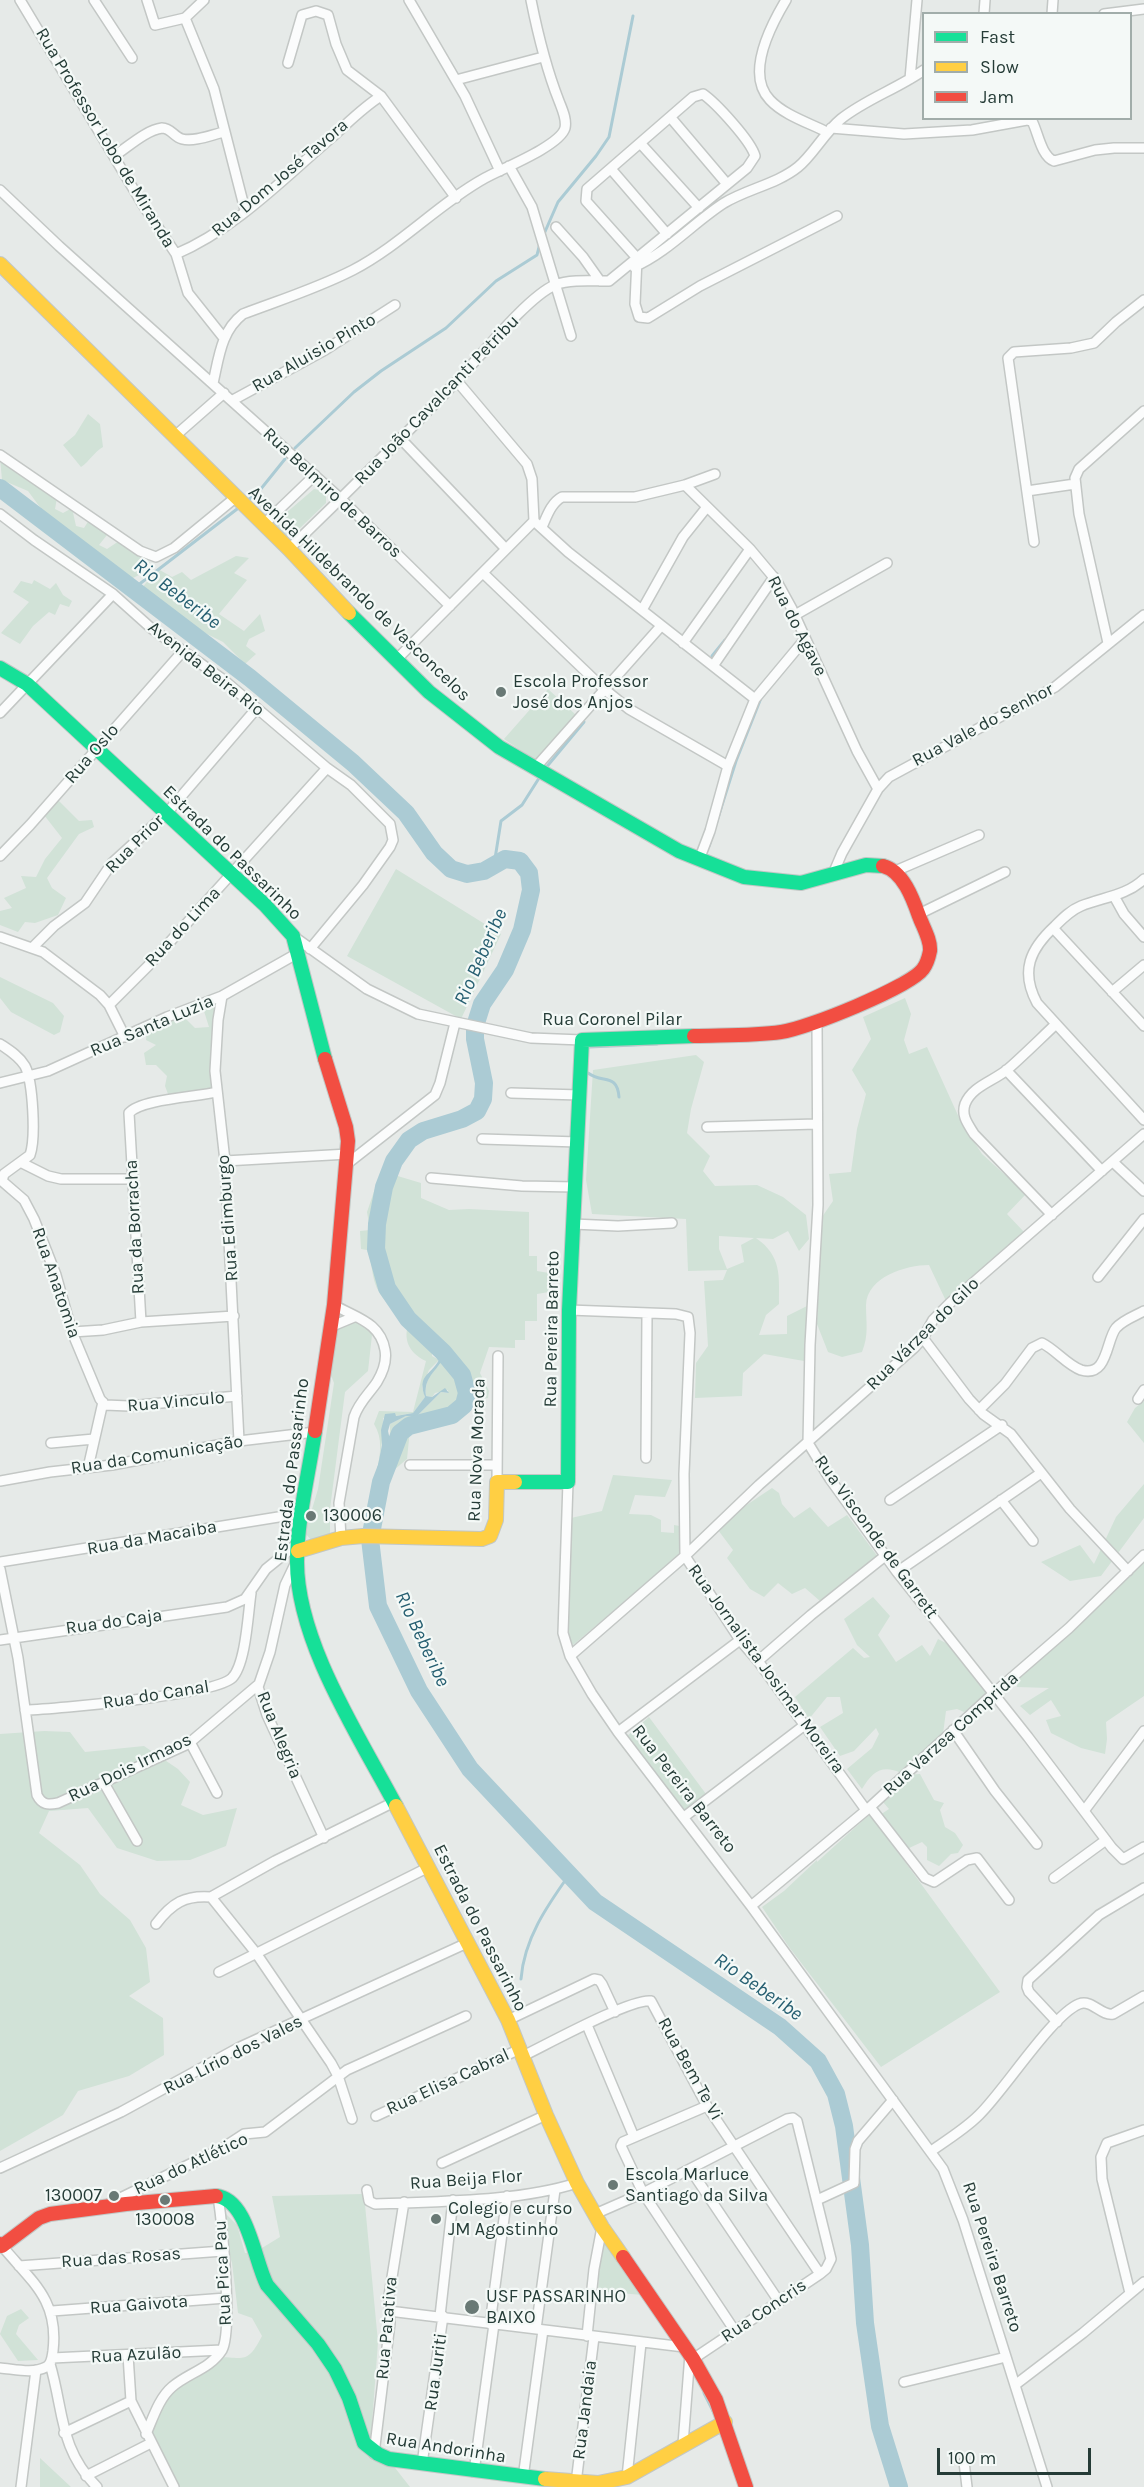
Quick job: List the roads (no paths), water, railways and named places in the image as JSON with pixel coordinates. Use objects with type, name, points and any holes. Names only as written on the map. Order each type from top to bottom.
[{"type":"street","name":"Rua Professor Lobo de Miranda","points":[[20,0],[176,254],[188,293],[223,337]]},
{"type":"street","points":[[94,0],[132,58]]},
{"type":"street","points":[[147,0],[155,25],[185,18],[204,0]]},
{"type":"street","points":[[409,0],[505,169],[532,207],[571,336]]},
{"type":"street","points":[[213,382],[223,337],[234,321],[243,314],[328,282],[380,255],[485,178],[554,140],[562,132],[565,122],[543,57],[531,0]]},
{"type":"street","points":[[786,0],[773,21],[762,54],[760,69],[764,92],[782,109],[829,130],[904,134],[972,130],[1027,120],[1032,121],[1046,155],[1054,161],[1105,149],[1144,148]]},
{"type":"street","points":[[910,79],[917,0]]},
{"type":"street","points":[[1130,10],[1131,0]]},
{"type":"street","points":[[1117,12],[1144,9]]},
{"type":"street","points":[[288,63],[302,15],[316,11],[328,15],[336,44],[347,70],[381,96],[456,198]]},
{"type":"street","points":[[185,18],[214,89],[245,210]]},
{"type":"street","points":[[456,80],[543,57]]},
{"type":"street","points":[[555,285],[609,281],[676,240],[721,205],[742,193],[790,174],[801,165],[829,130],[858,106],[922,71]]},
{"type":"street","points":[[638,262],[667,234],[754,160],[754,152],[711,100],[703,94],[693,97],[587,189],[586,201],[638,262],[636,311],[643,319],[700,286],[837,216]]},
{"type":"street","name":"Rua Dom José Tavora","points":[[176,254],[213,236],[333,136],[360,110],[381,96]]},
{"type":"street","points":[[671,118],[727,184]]},
{"type":"street","points":[[114,156],[152,131],[161,129],[168,129],[177,137],[188,139],[224,132]]},
{"type":"street","points":[[641,144],[699,208]]},
{"type":"street","points":[[611,169],[667,234]]},
{"type":"street","name":"Rua Belmiro de Barros","points":[[0,190],[59,246],[341,499],[450,606]]},
{"type":"street","points":[[556,227],[583,257],[600,281]]},
{"type":"street","name":"Avenida Hildebrando de Vasconcelos","points":[[0,264],[289,549],[365,630],[429,692],[475,730],[646,833],[699,860],[735,874],[761,880],[801,882],[866,865],[890,869]]},
{"type":"street","name":"Rua João Cavalcanti Petribu","points":[[289,549],[457,381],[523,310],[555,285]]},
{"type":"street","points":[[1034,542],[1008,368],[1010,354],[1027,350],[1071,348],[1094,343],[1116,321],[1144,300]]},
{"type":"street","name":"Rua Aluisio Pinto","points":[[233,400],[325,350],[394,305]]},
{"type":"street","points":[[457,381],[527,464],[532,479],[538,524],[568,552],[755,699]]},
{"type":"street","points":[[175,436],[224,393]]},
{"type":"street","points":[[1108,643],[1078,514],[1075,481],[1079,469],[1144,411]]},
{"type":"street","points":[[400,438],[506,549]]},
{"type":"street","points":[[0,455],[140,551],[156,557],[174,548],[239,502]]},
{"type":"street","points":[[396,660],[506,549],[538,524],[556,500],[562,497],[635,497],[685,485],[715,474]]},
{"type":"street","points":[[263,525],[315,476]]},
{"type":"street","points":[[1028,490],[1075,481]]},
{"type":"street","name":"Rua do Agave","points":[[685,485],[750,549],[774,577],[795,615],[851,738],[878,789]]},
{"type":"street","points":[[642,610],[682,537],[707,507]]},
{"type":"street","name":"Avenida Beira Rio","points":[[0,514],[113,594],[151,628],[219,676],[327,768],[351,784],[385,817],[393,831],[393,840]]},
{"type":"street","points":[[683,643],[750,549]]},
{"type":"street","points":[[795,615],[887,563]]},
{"type":"street","points":[[483,573],[604,689],[629,709],[728,766]]},
{"type":"street","points":[[713,666],[774,577]]},
{"type":"street","points":[[0,713],[113,594]]},
{"type":"street","name":"Rua Vale do Senhor","points":[[878,789],[895,773],[1054,687],[1144,615]]},
{"type":"street","points":[[540,771],[604,689],[661,626]]},
{"type":"street","points":[[699,860],[710,831],[728,766],[755,699],[805,639]]},
{"type":"street","name":"Rua Oslo","points":[[0,856],[183,651]]},
{"type":"street","name":"Estrada do Passarinho","points":[[0,668],[27,684],[95,750],[232,874],[293,936],[304,951],[312,1015],[346,1127],[348,1159],[334,1305],[298,1551],[301,1595],[311,1635],[349,1719],[508,2020],[546,2115],[577,2183],[599,2220],[689,2353],[725,2422],[746,2487]]},
{"type":"street","name":"Rua Prior","points":[[33,947],[54,926],[78,910],[112,863],[166,814],[257,708]]},
{"type":"street","name":"Rua do Lima","points":[[109,1005],[232,874],[327,768]]},
{"type":"street","points":[[833,874],[878,789]]},
{"type":"street","points":[[979,836],[890,869],[904,884],[919,914],[1005,872]]},
{"type":"street","name":"Rua Santa Luzia","points":[[0,1083],[29,1077],[167,1017],[222,996],[304,951],[363,885],[393,840]]},
{"type":"street","points":[[1144,879],[1114,896],[1081,906],[1069,913],[1053,928],[1033,953],[1028,975],[1030,989],[1037,1003],[1144,1120]]},
{"type":"street","points":[[1114,896],[1124,914],[1144,937]]},
{"type":"street","name":"Rua Coronel Pilar","points":[[304,951],[367,989],[418,1014],[531,1038],[582,1040],[762,1034],[783,1032],[817,1023],[913,977],[923,969],[930,952],[929,941],[919,914]]},
{"type":"street","points":[[1053,928],[1144,1026]]},
{"type":"street","points":[[0,937],[19,945],[33,947],[51,957],[75,978],[100,995],[109,1005],[125,1036]]},
{"type":"street","points":[[1112,992],[1144,965]]},
{"type":"street","name":"Rua Edimburgo","points":[[222,996],[216,1047],[217,1092],[225,1161],[239,1441]]},
{"type":"street","points":[[225,1161],[348,1159],[435,1095],[455,1023]]},
{"type":"street","name":"Rua Visconde de Garrett","points":[[817,1023],[818,1205],[812,1298],[808,1443],[830,1479],[897,1572],[994,1693],[1120,1858],[1126,1858],[1143,1848]]},
{"type":"street","points":[[1052,1215],[974,1134],[964,1118],[965,1104],[975,1090],[1006,1070],[1056,1024]]},
{"type":"street","name":"Rua Pereira Barreto","points":[[582,1040],[569,1310],[568,1482],[563,1633],[570,1656],[618,1732],[751,1906],[943,2169],[957,2202],[1047,2487]]},
{"type":"street","points":[[0,1044],[19,1058],[29,1077],[33,1146],[30,1155],[22,1163],[48,1176],[61,1179],[132,1179]]},
{"type":"street","points":[[1006,1070],[1102,1171]]},
{"type":"street","name":"Rua da Borracha","points":[[141,1322],[129,1113],[135,1108],[166,1100],[193,1098],[217,1092]]},
{"type":"street","points":[[510,1094],[580,1095]]},
{"type":"street","points":[[707,1127],[817,1124]]},
{"type":"street","name":"Rua Várzea do Gilo","points":[[570,1656],[685,1556],[759,1485],[923,1338],[933,1320],[1144,1134]]},
{"type":"street","points":[[482,1139],[578,1142]]},
{"type":"street","points":[[1113,1162],[1144,1191]]},
{"type":"street","name":"Rua Anatomia","points":[[22,1163],[2,1173],[3,1184],[24,1200],[34,1219],[57,1275],[72,1332],[103,1402]]},
{"type":"street","points":[[431,1179],[576,1188]]},
{"type":"street","points":[[1098,1277],[1144,1219]]},
{"type":"street","points":[[573,1224],[618,1226],[672,1223]]},
{"type":"street","points":[[251,1592],[266,1569],[298,1551],[341,1538],[339,1503],[354,1417],[357,1406],[376,1384],[386,1361],[383,1339],[378,1330],[334,1305]]},
{"type":"street","name":"Rua Jornalista Josimar Moreira","points":[[569,1310],[684,1315],[689,1322],[684,1465],[685,1556],[740,1640],[868,1808],[930,1880],[934,1882],[967,1860],[977,1858],[1010,1900]]},
{"type":"street","points":[[979,1410],[999,1391],[1032,1348],[1038,1344],[1042,1343],[1050,1347],[1076,1367],[1087,1371],[1100,1364],[1108,1354],[1110,1337],[1114,1330],[1121,1323],[1144,1311]]},
{"type":"street","points":[[646,1458],[647,1314]]},
{"type":"street","points":[[72,1332],[103,1330],[141,1322],[234,1316]]},
{"type":"street","points":[[330,1326],[354,1317]]},
{"type":"street","points":[[923,1338],[979,1410],[1002,1425],[1088,1530],[1128,1571]]},
{"type":"street","name":"Rua Nova Morada","points":[[341,1538],[381,1536],[482,1539],[490,1536],[496,1520],[498,1356]]},
{"type":"street","points":[[1138,1399],[1144,1390]]},
{"type":"street","name":"Rua Vinculo","points":[[103,1402],[116,1407],[237,1396]]},
{"type":"street","points":[[88,1467],[103,1402]]},
{"type":"street","points":[[890,1500],[1002,1425]]},
{"type":"street","name":"Rua da Comunicação","points":[[0,1481],[239,1441],[315,1432]]},
{"type":"street","points":[[51,1443],[94,1439]]},
{"type":"street","points":[[410,1464],[497,1465]]},
{"type":"street","points":[[897,1572],[1041,1473]]},
{"type":"street","points":[[497,1482],[568,1482]]},
{"type":"street","points":[[1000,1500],[1033,1541]]},
{"type":"street","name":"Rua da Macaiba","points":[[0,1562],[303,1513]]},
{"type":"street","name":"Rua Alegria","points":[[298,1551],[285,1586],[270,1652],[259,1684],[260,1696],[324,1838]]},
{"type":"street","name":"Rua Varzea Comprida","points":[[751,1906],[868,1808],[994,1693],[1062,1635],[1144,1555]]},
{"type":"street","points":[[758,1661],[885,1556]]},
{"type":"street","name":"Rua Dois Irmaos","points":[[0,1569],[14,1637],[31,1760],[39,1800],[49,1805],[104,1783],[190,1742],[259,1684]]},
{"type":"street","name":"Rua do Caja","points":[[0,1640],[227,1607],[245,1599],[251,1592]]},
{"type":"street","name":"Rua do Canal","points":[[25,1710],[65,1708],[175,1693],[225,1682],[236,1671],[243,1652],[251,1592]]},
{"type":"street","points":[[618,1732],[740,1640]]},
{"type":"street","points":[[684,1817],[806,1724]]},
{"type":"street","points":[[953,1730],[995,1791],[1037,1844]]},
{"type":"street","points":[[1084,1811],[1144,1731]]},
{"type":"street","points":[[190,1742],[217,1792]]},
{"type":"street","points":[[104,1783],[136,1841]]},
{"type":"street","points":[[156,1924],[175,1902],[198,1896],[211,1897],[275,1861],[394,1802]]},
{"type":"street","points":[[1054,1878],[1106,1840]]},
{"type":"street","points":[[219,1972],[429,1867]]},
{"type":"street","points":[[1057,2022],[1029,1992],[1028,1980],[1099,1915],[1144,1888]]},
{"type":"street","points":[[211,1897],[256,1953],[338,2076],[352,2119]]},
{"type":"street","name":"Rua Lírio dos Vales","points":[[0,2168],[95,2125],[240,2047],[466,1942]]},
{"type":"street","points":[[508,2020],[584,1983],[599,1980],[615,2012]]},
{"type":"street","points":[[931,2151],[981,2114],[1057,2022],[1080,2004],[1089,2004],[1103,2013],[1113,2014],[1144,1996]]},
{"type":"street","name":"Rua Elisa Cabral","points":[[376,2116],[641,2001]]},
{"type":"street","name":"Rua Bem Te Vi","points":[[641,2001],[651,2001],[655,2005],[707,2106],[820,2274]]},
{"type":"street","name":"Rua do Atlético","points":[[103,2207],[212,2154],[244,2134],[265,2132],[338,2076],[466,2016]]},
{"type":"street","points":[[587,2025],[634,2137]]},
{"type":"street","points":[[599,2220],[643,2193],[793,2118],[799,2125],[817,2200],[852,2185],[856,2175],[855,2149],[858,2141],[894,2100]]},
{"type":"street","points":[[707,2106],[623,2142],[621,2146],[643,2193],[735,2331]]},
{"type":"street","points":[[442,2163],[546,2115]]},
{"type":"street","points":[[1130,2293],[1102,2179],[1101,2157],[1107,2143],[1144,2130]]},
{"type":"street","points":[[690,2169],[778,2300]]},
{"type":"street","name":"Rua Beija Flor","points":[[367,2190],[371,2203],[404,2202],[507,2196],[555,2190],[577,2183]]},
{"type":"street","points":[[523,2478],[555,2190]]},
{"type":"street","points":[[474,2472],[507,2196]]},
{"type":"street","points":[[97,2487],[74,2458],[64,2433],[56,2384],[52,2311],[45,2297],[1,2245],[39,2218],[50,2214],[223,2197]]},
{"type":"street","name":"Rua Pica Pau","points":[[146,2434],[170,2389],[186,2376],[211,2363],[217,2350],[226,2339],[223,2197]]},
{"type":"street","name":"Rua Andorinha","points":[[223,2197],[238,2208],[260,2272],[269,2289],[333,2365],[349,2399],[360,2438],[374,2454],[474,2472],[576,2483],[598,2483],[627,2477],[725,2422]]},
{"type":"street","name":"Rua Juriti","points":[[422,2464],[453,2200]]},
{"type":"street","name":"Rua Concris","points":[[689,2353],[735,2331],[826,2269],[831,2259],[817,2200]]},
{"type":"street","name":"Rua Patativa","points":[[374,2454],[389,2311],[388,2296],[404,2202]]},
{"type":"street","name":"Rua Jandaia","points":[[576,2483],[591,2336],[599,2220]]},
{"type":"street","name":"Rua das Rosas","points":[[19,2266],[223,2251]]},
{"type":"street","points":[[1015,2385],[1144,2282]]},
{"type":"street","name":"Rua Gaivota","points":[[52,2311],[226,2298]]},
{"type":"street","points":[[389,2311],[591,2336],[689,2353],[683,2444]]},
{"type":"street","points":[[627,2477],[641,2343]]},
{"type":"street","name":"Rua Azulão","points":[[36,2370],[54,2360],[217,2350]]},
{"type":"street","points":[[128,2355],[131,2402],[174,2487]]},
{"type":"street","points":[[904,2382],[1006,2358]]},
{"type":"street","points":[[0,2368],[36,2370],[21,2487]]},
{"type":"street","points":[[64,2433],[131,2402]]},
{"type":"street","points":[[86,2476],[151,2443]]},
{"type":"street","points":[[964,2462],[967,2487]]},
{"type":"water","points":[[429,1350],[432,1351],[441,1362],[428,1381],[426,1396],[432,1397],[445,1388],[449,1393],[441,1392],[416,1417],[406,1416],[390,1424],[388,1431],[390,1440],[386,1446],[390,1454],[391,1467],[390,1470],[383,1468],[380,1472],[382,1482],[377,1528],[370,1529],[370,1509],[374,1503],[374,1485],[385,1414],[395,1413],[396,1416],[413,1413],[425,1397],[424,1380],[439,1360]]},
{"type":"waterway","points":[[544,234],[558,202],[609,137],[633,16]]},
{"type":"waterway","points":[[295,448],[354,392],[381,371],[446,328],[496,281],[537,255],[540,243]]},
{"type":"waterway","points":[[246,502],[260,490],[285,459]]},
{"type":"waterway","name":"Rio Beberibe","points":[[0,488],[250,678],[353,763],[406,813],[434,853],[451,869],[467,874],[484,871],[505,859],[520,861],[529,873],[531,890],[522,930],[505,970],[482,1004],[475,1026],[475,1039],[484,1083],[483,1099],[477,1111],[462,1119],[423,1131],[409,1140],[394,1161],[384,1187],[377,1224],[376,1249],[387,1288],[408,1319],[443,1352],[462,1375],[467,1393],[464,1405],[452,1415],[409,1426],[400,1433],[381,1482],[370,1539],[378,1606],[419,1691],[470,1769],[595,1902],[780,2027],[818,2061],[836,2094],[844,2126],[860,2245],[865,2323],[880,2426],[899,2487]]},
{"type":"waterway","points":[[133,589],[241,506]]},
{"type":"waterway","points":[[712,656],[725,640]]},
{"type":"waterway","points":[[709,846],[736,761],[761,698]]},
{"type":"waterway","points":[[544,770],[584,722]]},
{"type":"waterway","points":[[494,865],[501,821],[522,805],[541,775]]},
{"type":"waterway","points":[[589,1047],[657,1044]]},
{"type":"waterway","points":[[588,1073],[612,1082],[618,1090],[619,1097]]},
{"type":"waterway","points":[[521,1979],[523,1964],[532,1937],[545,1911],[569,1875]]},
{"type":"waterway","points":[[704,2393],[714,2413]]},
{"type":"place","name":"Escola Professor José dos Anjos","points":[[501,692]]},
{"type":"place","name":"130006","points":[[311,1516]]},
{"type":"place","name":"Escola Marluce Santiago da Silva","points":[[613,2185]]},
{"type":"place","name":"130007","points":[[114,2196]]},
{"type":"place","name":"130008","points":[[165,2200]]},
{"type":"place","name":"Colegio e curso JM Agostinho","points":[[436,2219]]},
{"type":"place","name":"USF PASSARINHO BAIXO","points":[[472,2307]]}]
